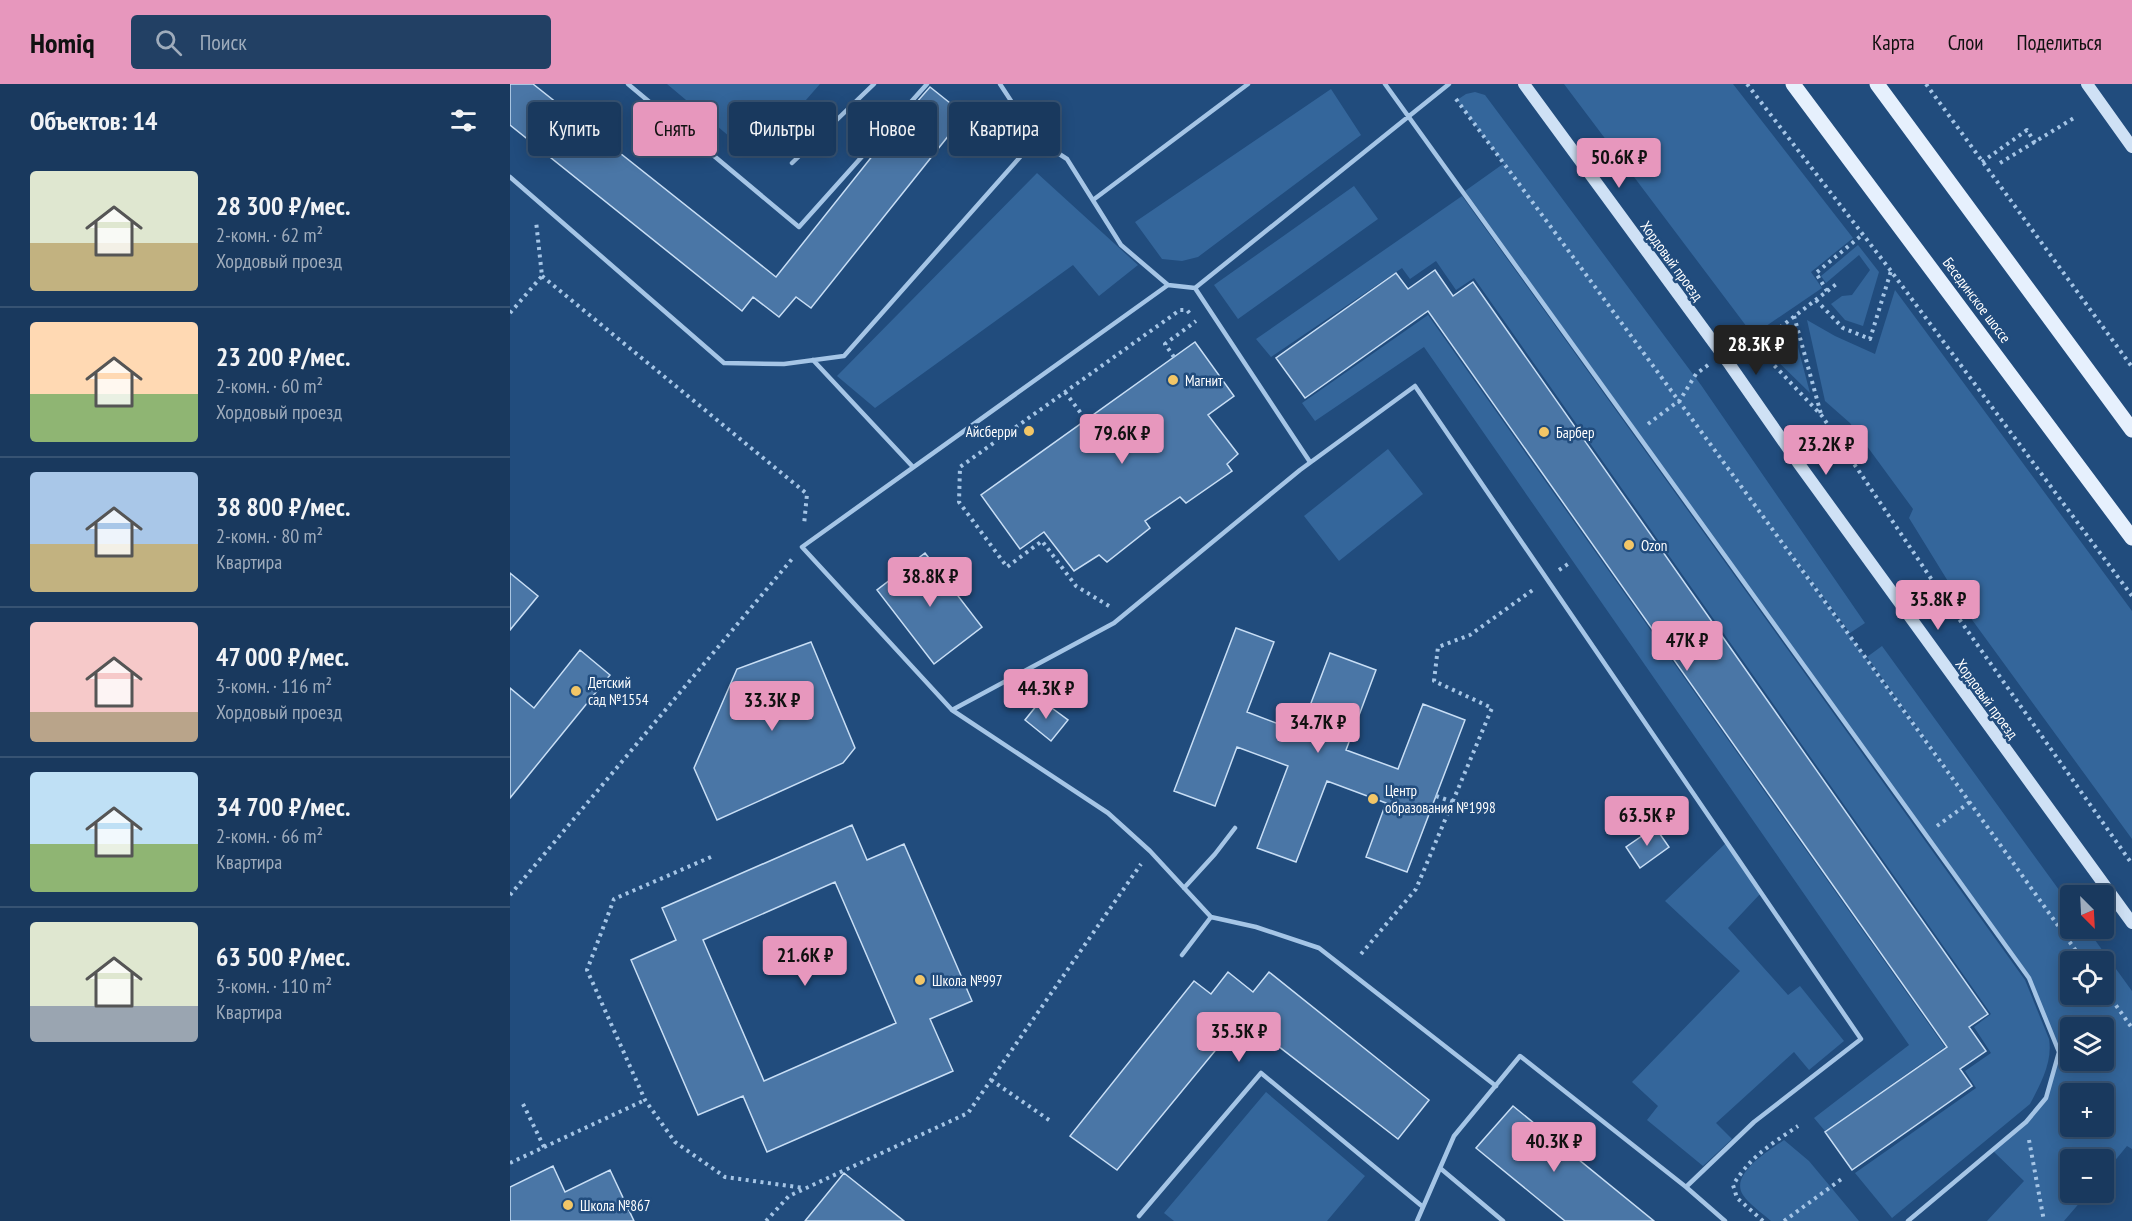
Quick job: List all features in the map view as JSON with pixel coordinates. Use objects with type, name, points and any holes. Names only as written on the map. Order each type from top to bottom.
[{"type":"main road","name":"Хордовый проезд","points":[[1524,84],[1723,355],[1946,668],[2132,923]]},
{"type":"main road","name":"Бесединское шоссе","points":[[1793,84],[2132,538]]},
{"type":"main road","points":[[1876,84],[2132,430]]},
{"type":"main road","points":[[2088,84],[2132,147]]},
{"type":"lane","points":[[628,84],[799,227],[927,84]]},
{"type":"lane","points":[[792,163],[874,84]]},
{"type":"lane","points":[[1000,84],[1012,102]]},
{"type":"lane","points":[[1093,200],[1248,84]]},
{"type":"lane","points":[[1385,84],[2029,978],[2059,1052],[2046,1098],[2026,1122],[1908,1221]]},
{"type":"lane","points":[[1060,154],[1067,159],[1121,245],[1168,285],[1195,288],[1448,85]]},
{"type":"lane","points":[[510,177],[724,363],[784,364],[844,356],[1021,156]]},
{"type":"lane","points":[[1168,285],[802,547],[952,710],[1108,813],[1150,851],[1211,917],[1256,927],[1319,948],[1496,1086]]},
{"type":"lane","points":[[1195,288],[1310,462]]},
{"type":"lane","points":[[813,360],[913,468]]},
{"type":"lane","points":[[952,710],[1114,623],[1310,462],[1415,386],[1861,1039],[1754,1122],[1686,1187]]},
{"type":"lane","points":[[1184,888],[1235,828]]},
{"type":"lane","points":[[1182,955],[1211,917]]},
{"type":"lane","points":[[1417,1221],[1454,1136],[1520,1056],[1686,1187],[1725,1221]]},
{"type":"lane","points":[[1139,1216],[1261,1073],[1423,1207]]},
{"type":"lane","points":[[1440,1168],[1503,1221]]},
{"type":"path","points":[[1747,84],[1891,271],[2132,596]]},
{"type":"path","points":[[1926,84],[2132,367]]},
{"type":"path","points":[[1448,85],[1859,646],[2076,951]]},
{"type":"path","points":[[2000,163],[2074,118]]},
{"type":"path","points":[[1982,162],[2027,130],[2035,143]]},
{"type":"path","points":[[510,895],[802,547],[807,494],[542,276],[534,197]]},
{"type":"path","points":[[1827,291],[1816,273],[1862,235]]},
{"type":"path","points":[[1816,300],[1843,328],[1870,339],[1891,271]]},
{"type":"path","points":[[510,313],[542,276]]},
{"type":"path","points":[[1839,282],[1756,346],[1822,416],[1938,589],[2132,864]]},
{"type":"path","points":[[1124,615],[1076,586],[1042,541],[1007,567],[958,502],[960,467],[1180,310],[1187,310],[1203,330]]},
{"type":"path","points":[[1794,316],[1822,416]]},
{"type":"path","points":[[1174,357],[1165,344],[1196,321]]},
{"type":"path","points":[[1637,432],[1680,400],[1696,374],[1723,355]]},
{"type":"path","points":[[1065,392],[1086,420]]},
{"type":"path","points":[[1361,954],[1416,889],[1492,708],[1434,681],[1438,647],[1470,635],[1571,562]]},
{"type":"path","points":[[1436,796],[1453,802]]},
{"type":"path","points":[[1925,834],[1970,802]]},
{"type":"path","points":[[766,1221],[789,1196],[968,1113],[1150,851]]},
{"type":"path","points":[[711,858],[614,899],[587,969],[645,1100],[675,1142],[725,1176],[806,1188]]},
{"type":"path","points":[[2114,1003],[2132,1028]]},
{"type":"path","points":[[991,1080],[1052,1122]]},
{"type":"path","points":[[510,1163],[645,1100]]},
{"type":"path","points":[[523,1104],[543,1147]]},
{"type":"path","points":[[2026,1122],[2044,1221]]},
{"type":"path","points":[[1763,1221],[1737,1198],[1733,1185],[1756,1155],[1798,1126]]},
{"type":"path","points":[[1784,1221],[1843,1178]]},
{"type":"shaded area","points":[[667,84],[820,84],[804,102],[729,102],[729,136],[717,126],[717,102],[688,102]]},
{"type":"shaded area","points":[[1564,84],[1733,84],[1853,238],[1811,272],[1822,288],[1753,335]]},
{"type":"shaded area","points":[[1331,89],[1361,135],[1198,257],[1182,261],[1162,259],[1135,222]]},
{"type":"shaded area","points":[[1475,92],[1485,95],[1701,385],[1865,623],[1850,633],[1774,531],[1979,815],[1867,657],[1882,646],[2060,891],[2060,939],[2094,939],[2103,951],[2060,951],[2060,1005],[2114,1005],[2114,966],[2132,991],[2132,1149],[2127,1146],[2114,1162],[2114,1149],[2060,1149],[2060,1203],[2079,1203],[2064,1221],[1987,1221],[2024,1181],[1992,1150],[2026,1122],[2046,1099],[2059,1052],[2029,978],[1465,191],[1503,164],[1512,175],[1457,100],[1466,94]]},
{"type":"shaded area","points":[[1037,173],[1138,265],[1099,296],[1073,265],[875,408],[837,376]]},
{"type":"shaded area","points":[[1354,186],[1378,219],[1238,319],[1214,285]]},
{"type":"shaded area","points":[[1462,196],[2025,980],[2049,1039],[2050,1048],[2045,1073],[2030,1104],[1892,1218],[1855,1173],[1976,1088],[1965,1071],[1991,1053],[1974,1027],[1991,1014],[1474,278],[1456,290],[1436,261],[1410,279],[1402,268],[1271,357],[1256,339]]},
{"type":"shaded area","points":[[1858,245],[1879,272],[1863,326],[1845,320],[1831,304],[1842,296],[1852,295],[1870,270],[1859,255],[1826,283],[1821,276]]},
{"type":"shaded area","points":[[1895,290],[2132,611],[2132,839],[1970,617],[1909,518],[1913,509],[1850,423],[1825,401],[1807,320],[1875,354]]},
{"type":"shaded area","points":[[1428,315],[1945,1047],[1825,1131],[1814,1118],[1909,1045],[1424,347],[1315,421],[1302,403]]},
{"type":"shaded area","points":[[1794,332],[1810,393],[1768,352]]},
{"type":"shaded area","points":[[1388,449],[1423,494],[1339,561],[1304,516]]},
{"type":"shaded area","points":[[1727,842],[1761,893],[1728,928],[1788,995],[1800,986],[1844,1041],[1809,1070],[1794,1052],[1716,1123],[1732,1139],[1703,1166],[1647,1120],[1658,1106],[1632,1082],[1740,971],[1665,901]]},
{"type":"shaded area","points":[[1266,1092],[1365,1176],[1327,1221],[1174,1221],[1164,1213]]},
{"type":"shaded area","points":[[1784,1140],[1809,1161],[1859,1221],[1771,1221],[1749,1202],[1740,1187],[1746,1171],[1761,1156]]},
{"type":"building","points":[[510,84],[533,84],[556,102],[528,102],[528,139],[510,125]]},
{"type":"building","points":[[930,87],[949,102],[949,135],[937,150],[937,102],[917,102]]},
{"type":"building","points":[[621,154],[776,277],[872,156],[932,156],[811,308],[796,297],[779,317],[753,297],[742,311],[549,156],[621,156]]},
{"type":"building","points":[[1435,270],[1453,296],[1473,282],[1988,1014],[1969,1027],[1986,1051],[1960,1069],[1972,1086],[1852,1170],[1825,1132],[1947,1047],[1428,311],[1305,398],[1276,358],[1396,273],[1408,289]]},
{"type":"building","points":[[1195,342],[1234,396],[1208,415],[1238,454],[1227,464],[1232,471],[1186,503],[1180,497],[1145,521],[1150,528],[1107,562],[1099,555],[1074,571],[1044,532],[1020,549],[981,495]]},
{"type":"building","points":[[925,553],[982,627],[934,664],[877,590]]},
{"type":"building","points":[[510,573],[538,596],[510,630]]},
{"type":"building","points":[[1236,628],[1274,642],[1247,712],[1300,732],[1330,653],[1376,670],[1346,750],[1398,769],[1423,704],[1465,720],[1407,872],[1366,857],[1386,803],[1327,781],[1296,862],[1257,848],[1288,766],[1237,747],[1215,806],[1174,791]]},
{"type":"building","points":[[811,642],[855,748],[843,763],[717,820],[694,768],[737,669]]},
{"type":"building","points":[[580,650],[610,675],[510,798],[510,688],[534,708]]},
{"type":"building","points":[[1041,700],[1068,720],[1051,741],[1025,720]]},
{"type":"building","name":"Школа №997","points":[[852,825],[867,860],[904,844],[972,1001],[930,1019],[953,1071],[767,1152],[743,1096],[698,1115],[631,960],[676,940],[662,908]],"holes":[[[835,882],[896,1023],[764,1081],[703,940]]]},
{"type":"building","points":[[1655,827],[1669,847],[1640,868],[1626,847]]},
{"type":"building","points":[[1228,972],[1253,992],[1269,972],[1429,1100],[1398,1139],[1242,1018],[1117,1170],[1070,1136],[1194,981],[1211,994]]},
{"type":"building","points":[[1513,1106],[1654,1221],[1565,1221],[1476,1148]]},
{"type":"building","name":"Школа №867","points":[[553,1166],[565,1192],[610,1170],[634,1221],[510,1221],[510,1187]]},
{"type":"building","points":[[844,1173],[904,1221],[805,1221]]},
{"type":"place","name":"Магнит","points":[[1173,380]]},
{"type":"place","name":"Айсберри","points":[[1029,431]]},
{"type":"place","name":"Барбер","points":[[1544,432]]},
{"type":"place","name":"Ozon","points":[[1629,545]]},
{"type":"place","name":"Детский сад №1554","points":[[576,691]]},
{"type":"place","name":"Центр образования №1998","points":[[1373,799]]},
{"type":"place","name":"Школа №997","points":[[920,980]]},
{"type":"place","name":"Школа №867","points":[[568,1205]]}]
